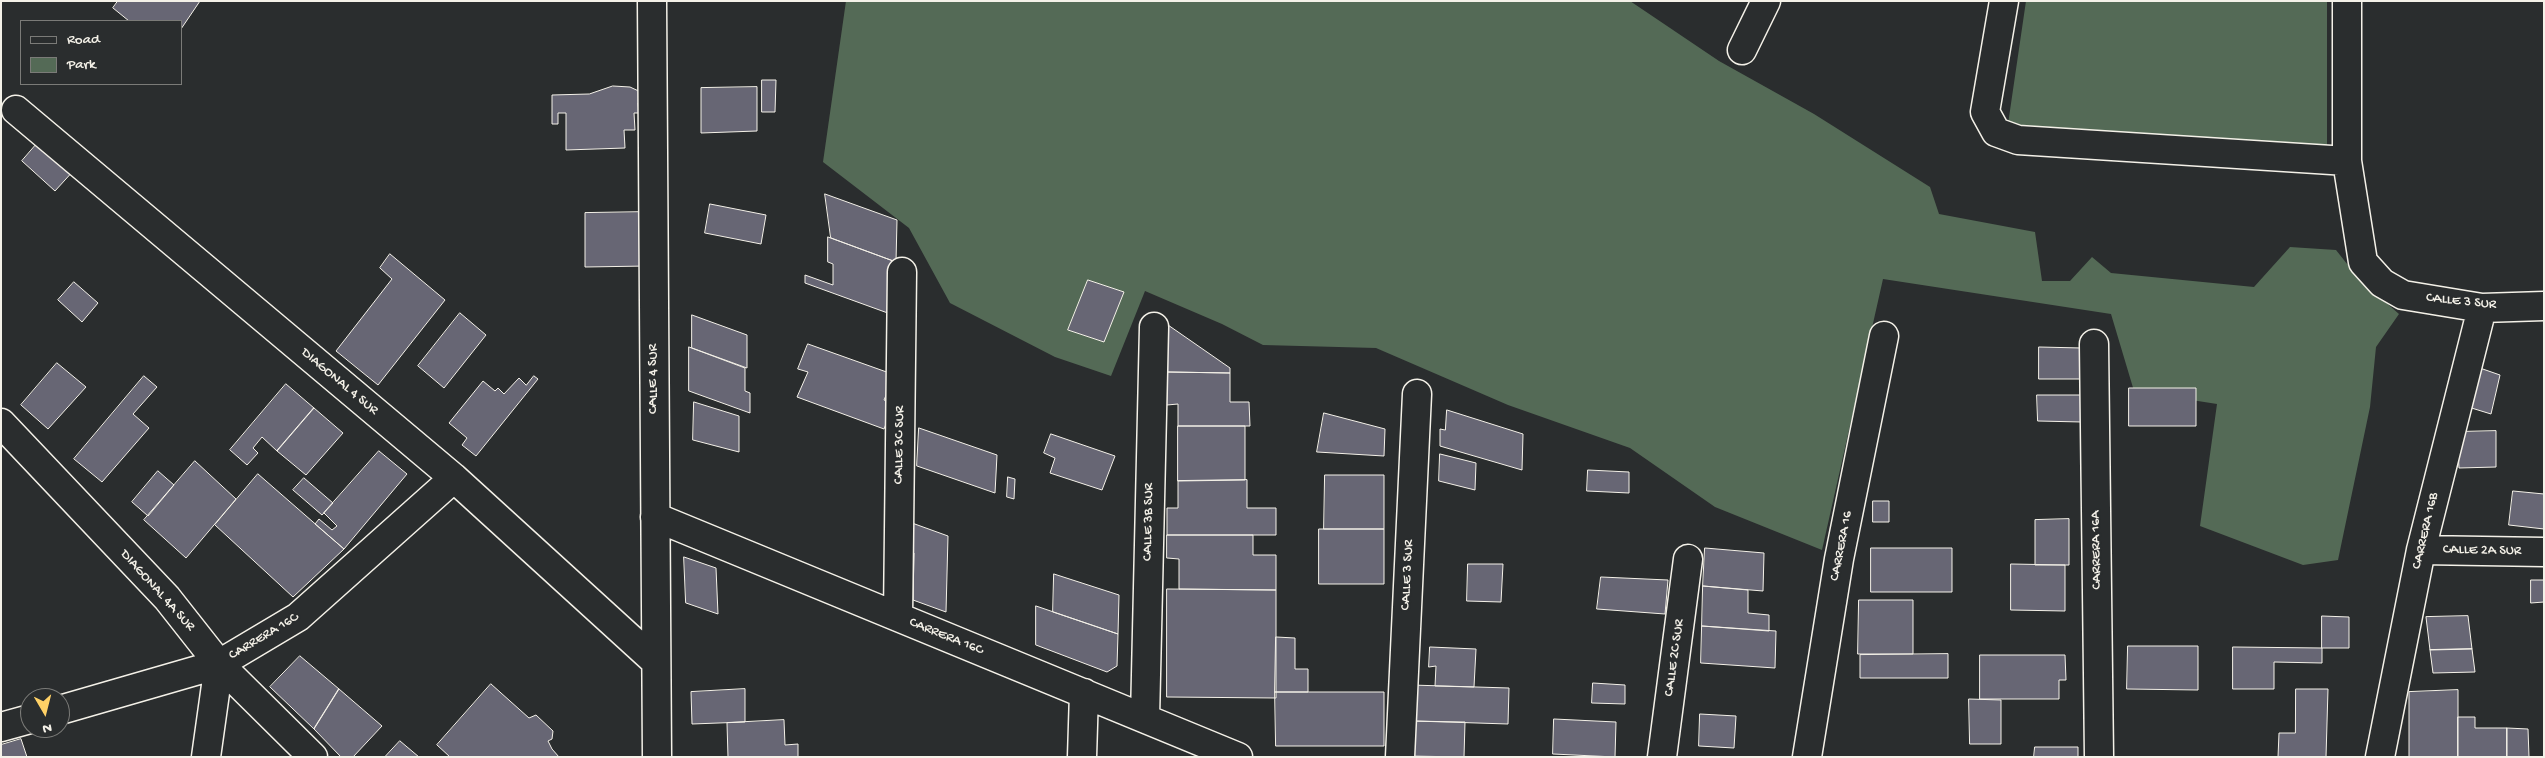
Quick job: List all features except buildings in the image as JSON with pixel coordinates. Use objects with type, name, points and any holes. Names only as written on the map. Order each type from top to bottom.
[{"type":"street","name":"CALLE 4 SUR","points":[[652,1],[657,757]]},
{"type":"street","points":[[1742,50],[1766,1]]},
{"type":"street","points":[[2004,1],[1986,112],[1996,132],[2018,140],[2348,161],[2347,1]]},
{"type":"street","name":"DIAGONAL 4 SUR","points":[[16,110],[454,478],[656,662]]},
{"type":"street","name":"CALLE 3 SUR","points":[[2348,161],[2363,262],[2382,284],[2403,295],[2482,308],[2544,306]]},
{"type":"street","name":"CALLE 3C SUR","points":[[898,617],[902,272]]},
{"type":"street","name":"CARRERA 16B","points":[[2380,757],[2421,550],[2482,308]]},
{"type":"street","name":"CALLE 3B SUR","points":[[1145,718],[1154,327]]},
{"type":"street","name":"CARRERA 16","points":[[1807,757],[1839,559],[1884,336]]},
{"type":"street","name":"CARRERA 16A","points":[[2094,344],[2099,757]]},
{"type":"street","name":"CALLE 3 SUR","points":[[1400,757],[1417,394]]},
{"type":"street","name":"DIAGONAL 4A SUR","points":[[1,423],[167,598],[219,664],[313,757]]},
{"type":"street","name":"CARRERA 16C","points":[[70,707],[219,664],[298,618],[454,478]]},
{"type":"street","name":"CARRERA 16C","points":[[655,517],[1238,757]]},
{"type":"street","name":"CALLE 2A SUR","points":[[2421,550],[2544,552]]},
{"type":"street","name":"CALLE 2C SUR","points":[[1662,757],[1688,559]]},
{"type":"street","points":[[206,757],[219,664]]},
{"type":"street","points":[[1082,757],[1084,693]]},
{"type":"street","points":[[1,727],[20,722]]},
{"type":"green space","points":[[846,1],[1630,1],[1719,61],[1814,114],[1930,187],[1939,214],[2035,232],[2042,281],[2070,281],[2092,257],[2111,273],[2254,287],[2290,247],[2336,250],[2359,279],[2399,314],[2376,347],[2370,407],[2338,560],[2303,565],[2200,526],[2217,404],[2134,391],[2111,314],[1883,279],[1822,550],[1715,507],[1630,448],[1508,405],[1376,348],[1263,345],[1222,324],[1145,291],[1111,376],[1055,357],[950,303],[909,228],[823,162]]},
{"type":"green space","points":[[2026,1],[2327,1],[2327,152],[2008,124]]}]
